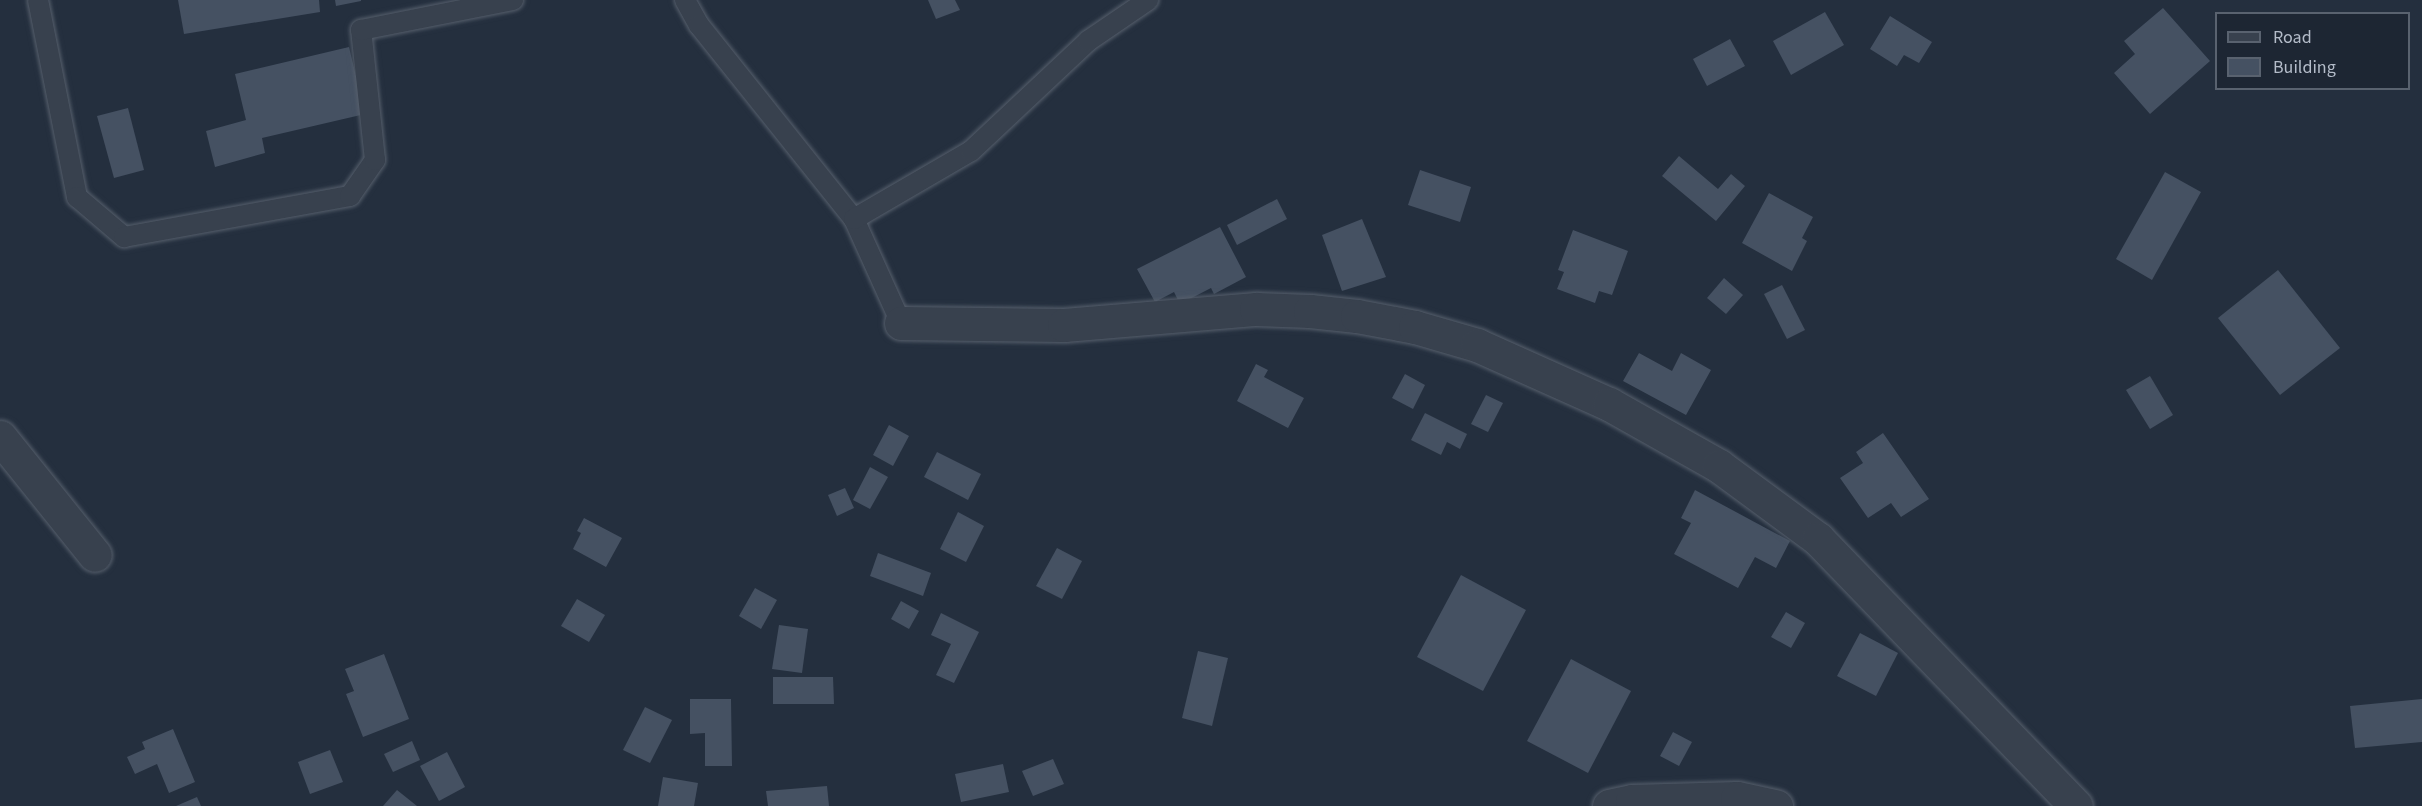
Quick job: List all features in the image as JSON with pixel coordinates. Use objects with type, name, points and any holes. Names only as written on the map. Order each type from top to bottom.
[{"type":"street","points":[[901,323],[1064,325],[1256,309],[1310,311],[1358,316],[1415,327],[1478,345],[1610,404],[1719,466],[1818,539],[2076,806]]},
{"type":"street","points":[[0,437],[95,555]]},
{"type":"street","points":[[1609,806],[1632,801],[1737,798],[1776,806]]},
{"type":"lane","points":[[38,0],[77,197],[124,237],[350,196],[375,160],[361,30],[513,0]]},
{"type":"lane","points":[[685,0],[699,25],[854,219],[901,323]]},
{"type":"lane","points":[[854,219],[971,151],[1088,41],[1148,0]]},
{"type":"building","points":[[178,0],[319,0],[320,12],[184,34]]},
{"type":"building","points":[[335,0],[361,0],[361,1],[336,6]]},
{"type":"building","points":[[928,0],[955,0],[960,10],[936,19]]},
{"type":"building","points":[[2163,8],[2210,61],[2150,114],[2114,73],[2135,54],[2124,41]]},
{"type":"building","points":[[1825,12],[1844,45],[1791,75],[1773,41]]},
{"type":"building","points":[[1890,16],[1932,42],[1919,63],[1904,55],[1897,66],[1870,49]]},
{"type":"building","points":[[1730,39],[1745,66],[1707,86],[1693,59]]},
{"type":"building","points":[[349,47],[365,114],[262,138],[265,153],[215,167],[206,131],[246,120],[235,74]]},
{"type":"building","points":[[128,108],[144,170],[114,178],[97,116]]},
{"type":"building","points":[[1679,156],[1718,189],[1731,174],[1745,186],[1716,221],[1662,176]]},
{"type":"building","points":[[1420,170],[1471,187],[1460,222],[1408,205]]},
{"type":"building","points":[[2165,172],[2201,192],[2152,280],[2116,259]]},
{"type":"building","points":[[1769,193],[1813,217],[1802,238],[1807,241],[1792,271],[1742,243]]},
{"type":"building","points":[[1277,199],[1287,219],[1237,245],[1227,225]]},
{"type":"building","points":[[1362,219],[1386,277],[1342,291],[1322,235]]},
{"type":"building","points":[[1220,227],[1246,277],[1214,294],[1211,288],[1180,304],[1174,292],[1155,302],[1137,269]]},
{"type":"building","points":[[1573,230],[1628,251],[1612,295],[1599,291],[1595,303],[1557,289],[1564,272],[1558,270]]},
{"type":"building","points":[[2278,270],[2340,348],[2280,395],[2218,318]]},
{"type":"building","points":[[1724,278],[1743,295],[1726,314],[1707,298]]},
{"type":"building","points":[[1782,285],[1805,330],[1787,339],[1764,294]]},
{"type":"building","points":[[1639,353],[1672,371],[1681,353],[1711,370],[1686,415],[1623,381]]},
{"type":"building","points":[[1256,364],[1268,370],[1264,377],[1304,398],[1288,428],[1237,401]]},
{"type":"building","points":[[1405,374],[1425,385],[1413,409],[1392,398]]},
{"type":"building","points":[[2150,376],[2173,415],[2150,429],[2126,390]]},
{"type":"building","points":[[1486,395],[1503,403],[1488,432],[1471,424]]},
{"type":"building","points":[[1425,413],[1467,434],[1460,449],[1447,442],[1441,455],[1411,440]]},
{"type":"building","points":[[889,425],[909,436],[893,466],[873,455]]},
{"type":"building","points":[[1883,433],[1929,499],[1901,517],[1891,503],[1868,518],[1840,478],[1863,463],[1856,452]]},
{"type":"building","points":[[937,452],[981,474],[968,500],[924,477]]},
{"type":"building","points":[[870,467],[888,477],[870,509],[853,500]]},
{"type":"building","points":[[845,488],[854,508],[837,516],[828,495]]},
{"type":"building","points":[[1695,490],[1790,541],[1776,568],[1755,557],[1738,588],[1674,554],[1691,523],[1681,518]]},
{"type":"building","points":[[958,512],[984,526],[966,562],[940,549]]},
{"type":"building","points":[[584,518],[622,538],[606,567],[573,549],[581,533],[577,531]]},
{"type":"building","points":[[1057,548],[1082,561],[1062,599],[1036,586]]},
{"type":"building","points":[[878,553],[931,573],[923,596],[870,576]]},
{"type":"building","points":[[1461,575],[1526,610],[1483,691],[1417,657]]},
{"type":"building","points":[[755,588],[777,600],[761,629],[739,616]]},
{"type":"building","points":[[577,599],[605,615],[589,642],[561,626]]},
{"type":"building","points":[[901,601],[919,611],[909,629],[891,619]]},
{"type":"building","points":[[1786,612],[1805,623],[1791,648],[1771,637]]},
{"type":"building","points":[[941,613],[979,632],[954,683],[936,675],[951,644],[931,635]]},
{"type":"building","points":[[779,625],[808,629],[802,673],[772,669]]},
{"type":"building","points":[[1860,633],[1898,653],[1876,696],[1837,676]]},
{"type":"building","points":[[1198,651],[1228,658],[1212,726],[1182,718]]},
{"type":"building","points":[[384,654],[409,719],[363,737],[346,694],[354,691],[345,669]]},
{"type":"building","points":[[1571,659],[1631,691],[1588,773],[1527,741]]},
{"type":"building","points":[[773,677],[833,677],[834,704],[773,704]]},
{"type":"building","points":[[690,699],[731,699],[732,766],[705,766],[705,733],[690,734]]},
{"type":"building","points":[[2422,699],[2422,742],[2355,748],[2350,706]]},
{"type":"building","points":[[645,707],[672,720],[650,763],[623,750]]},
{"type":"building","points":[[173,729],[195,782],[169,793],[157,764],[135,774],[127,757],[145,749],[142,742]]},
{"type":"building","points":[[1673,732],[1692,742],[1679,766],[1660,756]]},
{"type":"building","points":[[412,741],[420,760],[393,772],[384,754]]},
{"type":"building","points":[[330,750],[343,782],[310,794],[298,762]]},
{"type":"building","points":[[447,752],[465,787],[439,801],[420,766]]},
{"type":"building","points":[[1053,759],[1064,784],[1033,796],[1022,771]]},
{"type":"building","points":[[1003,764],[1009,792],[961,802],[955,774]]},
{"type":"building","points":[[663,777],[698,783],[694,806],[658,806]]},
{"type":"building","points":[[827,786],[829,806],[768,806],[766,791]]},
{"type":"building","points":[[397,790],[417,806],[383,806]]},
{"type":"building","points":[[197,797],[201,806],[176,806]]}]
